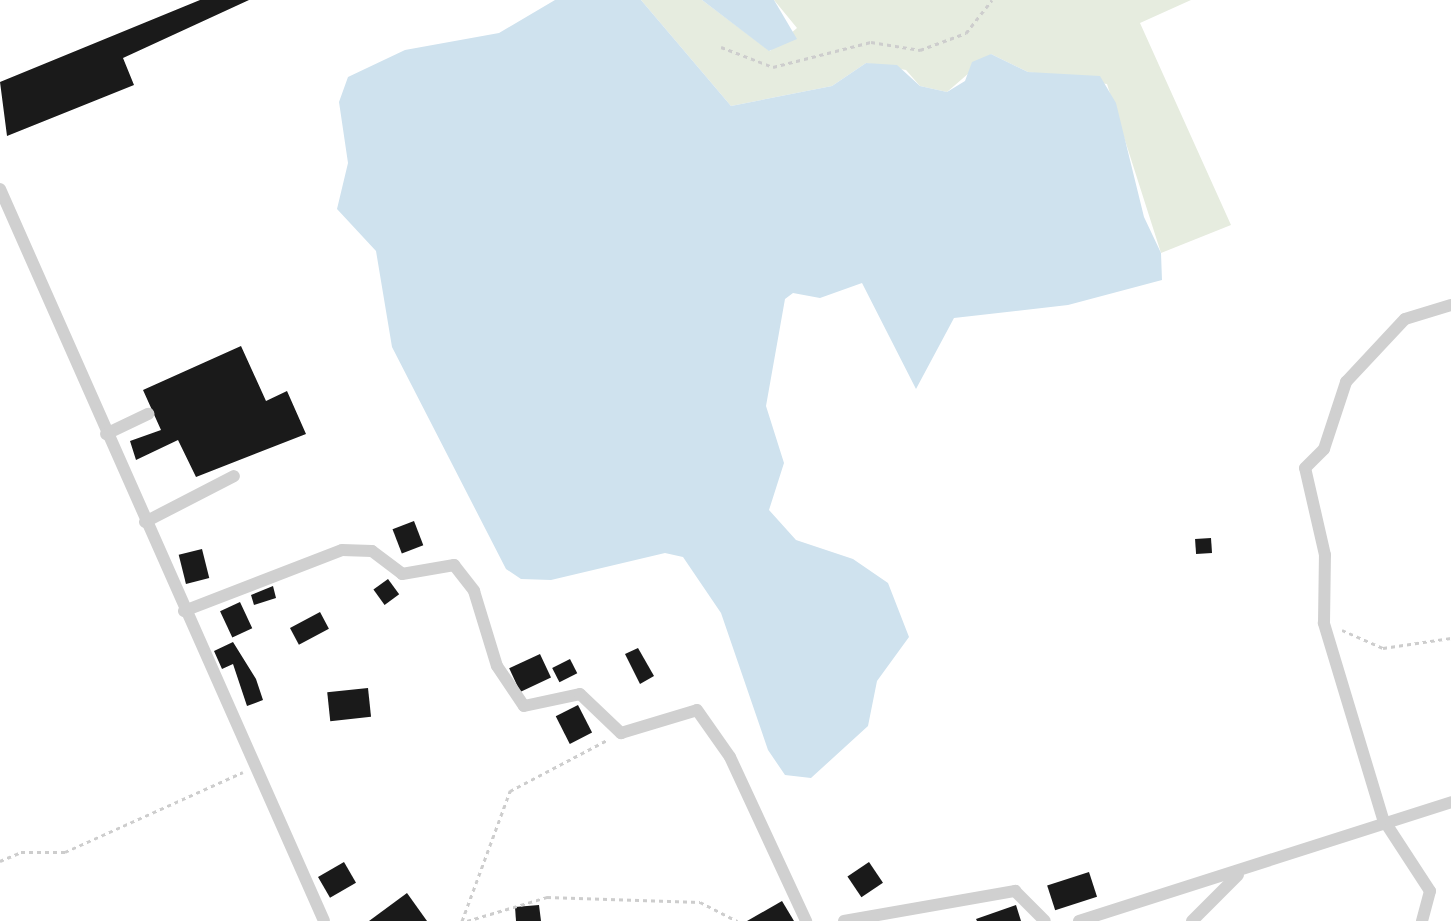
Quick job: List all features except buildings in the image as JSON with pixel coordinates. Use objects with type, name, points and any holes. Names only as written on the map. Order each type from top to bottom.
[{"type":"street","points":[[0,189],[184,611],[324,921]]},
{"type":"street","points":[[1422,921],[1430,891],[1383,819],[1324,623],[1325,555],[1305,468],[1324,449],[1346,382],[1405,319],[1451,305]]},
{"type":"street","points":[[106,434],[148,414]]},
{"type":"street","points":[[145,522],[234,476]]},
{"type":"street","points":[[184,611],[342,550],[372,551],[402,574],[454,565],[474,591],[497,666],[524,706],[580,694],[621,733],[697,710],[730,757],[806,921]]},
{"type":"street","points":[[1079,921],[1240,873],[1383,819],[1451,802]]},
{"type":"street","points":[[1192,921],[1240,873]]},
{"type":"street","points":[[844,921],[1015,891],[1045,921]]},
{"type":"street","points":[[1209,903],[1211,921]]},
{"type":"path","points":[[721,47],[773,67],[871,42],[920,50],[966,33],[992,0]]},
{"type":"path","points":[[1324,623],[1383,648],[1451,638]]},
{"type":"path","points":[[462,921],[510,791],[621,733]]},
{"type":"path","points":[[0,861],[21,852],[65,852],[254,767]]},
{"type":"path","points":[[467,921],[547,897],[700,902],[737,921]]},
{"type":"shaded area","points":[[641,0],[702,0],[770,51],[797,28],[774,0],[1191,0],[1140,23],[1231,225],[1161,253],[1107,84],[1028,72],[991,54],[947,92],[920,86],[906,70],[866,63],[832,86],[731,106]]},
{"type":"water","points":[[555,0],[641,0],[731,106],[832,86],[866,63],[897,65],[920,86],[947,92],[965,81],[972,62],[991,54],[1028,72],[1100,76],[1116,103],[1144,217],[1161,253],[1162,280],[1068,305],[954,318],[916,389],[862,283],[820,298],[793,293],[785,299],[766,406],[784,463],[769,510],[796,540],[853,559],[888,583],[909,637],[877,681],[868,726],[811,778],[785,775],[768,750],[721,613],[683,557],[665,553],[551,580],[521,579],[506,569],[392,347],[376,251],[337,209],[348,163],[339,102],[348,77],[405,50],[499,33]]},
{"type":"water","points":[[702,0],[774,0],[797,39],[769,51]]}]
